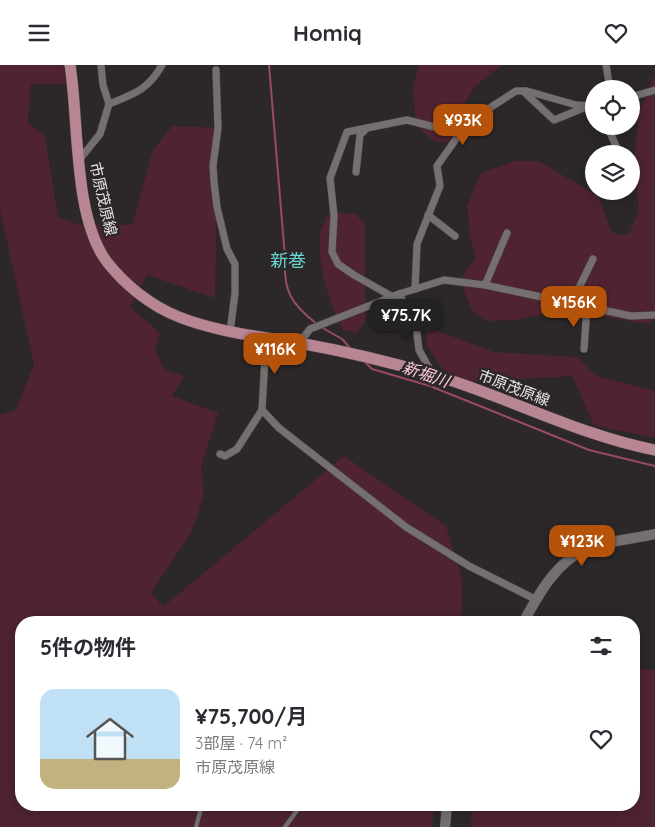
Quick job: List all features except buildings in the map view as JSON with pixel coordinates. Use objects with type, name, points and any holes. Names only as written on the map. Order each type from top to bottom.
[{"type":"main road","name":"市原茂原線","points":[[70,65],[82,187],[92,230],[106,260],[130,287],[177,316],[230,332],[299,343],[433,375],[604,437],[655,450]]},
{"type":"street","points":[[79,160],[100,134],[109,104],[103,85],[101,65]]},
{"type":"street","points":[[109,104],[141,92],[155,78],[162,65]]},
{"type":"street","points":[[606,65],[608,80]]},
{"type":"street","points":[[216,70],[218,128],[213,166],[214,183],[217,207],[227,249],[235,264],[235,293],[230,332]]},
{"type":"street","points":[[640,94],[655,90]]},
{"type":"street","points":[[523,91],[554,120],[585,108]]},
{"type":"street","points":[[415,289],[417,244],[440,186],[437,166],[458,133],[468,122],[505,97],[523,91],[585,105]]},
{"type":"street","points":[[433,375],[418,350],[416,325],[396,295],[354,275],[338,264],[332,252],[334,215],[330,178],[335,158],[347,132],[358,128],[367,129],[407,120],[443,127],[458,133]]},
{"type":"street","points":[[356,172],[360,135],[367,129]]},
{"type":"street","points":[[428,215],[455,236]]},
{"type":"street","points":[[484,285],[507,233]]},
{"type":"street","points":[[571,304],[593,259]]},
{"type":"street","points":[[299,343],[310,329],[396,295],[444,280],[484,285],[631,316],[655,315]]},
{"type":"street","points":[[584,349],[587,307]]},
{"type":"street","points":[[220,454],[225,456],[237,449],[262,410],[266,339]]},
{"type":"street","points":[[262,410],[279,428],[399,522],[469,566],[535,599]]},
{"type":"street","points":[[527,616],[535,599],[561,567],[585,550],[655,534]]},
{"type":"street","points":[[445,827],[446,811]]},
{"type":"lane","points":[[196,827],[200,811]]},
{"type":"lane","points":[[285,827],[297,811]]},
{"type":"shaded area","points":[[0,65],[63,65],[67,84],[31,84],[28,122],[45,137],[58,217],[80,225],[132,225],[153,150],[172,126],[218,128],[215,298],[147,275],[130,307],[160,333],[155,348],[164,370],[184,376],[172,396],[218,413],[201,468],[204,496],[191,533],[151,593],[163,607],[344,456],[446,526],[462,579],[462,616],[15,616],[15,811],[434,811],[432,827],[0,827],[0,415],[16,410],[34,364],[0,210]]},
{"type":"shaded area","points":[[419,65],[502,65],[474,87],[462,109],[465,135],[449,141],[438,142],[416,125],[413,88]]},
{"type":"shaded area","points":[[655,74],[655,319],[647,324],[607,317],[543,314],[517,320],[487,321],[472,311],[461,283],[464,274],[476,258],[470,237],[467,206],[481,173],[515,161],[539,161],[585,189],[585,200],[600,200],[611,231],[620,236],[630,232],[639,211],[640,145],[636,145],[637,135],[640,135],[640,110]]},
{"type":"shaded area","points":[[329,212],[355,214],[365,223],[365,322],[356,333],[343,330],[333,308],[322,271],[320,234]]},
{"type":"shaded area","points":[[427,327],[494,352],[577,357],[596,376],[655,391],[655,438],[594,425],[572,376],[471,382],[442,369],[427,345]]},
{"type":"shaded area","points":[[640,669],[655,670],[655,827],[471,827],[472,811],[640,811]]},
{"type":"waterway","name":"新堀川","points":[[269,65],[287,288],[295,303],[317,324]]},
{"type":"waterway","name":"新堀川","points":[[321,327],[342,339],[351,349]]},
{"type":"waterway","name":"新堀川","points":[[364,361],[372,369],[430,386],[589,450],[655,466]]},
{"type":"district","name":"新巻","points":[[288,261]]}]
